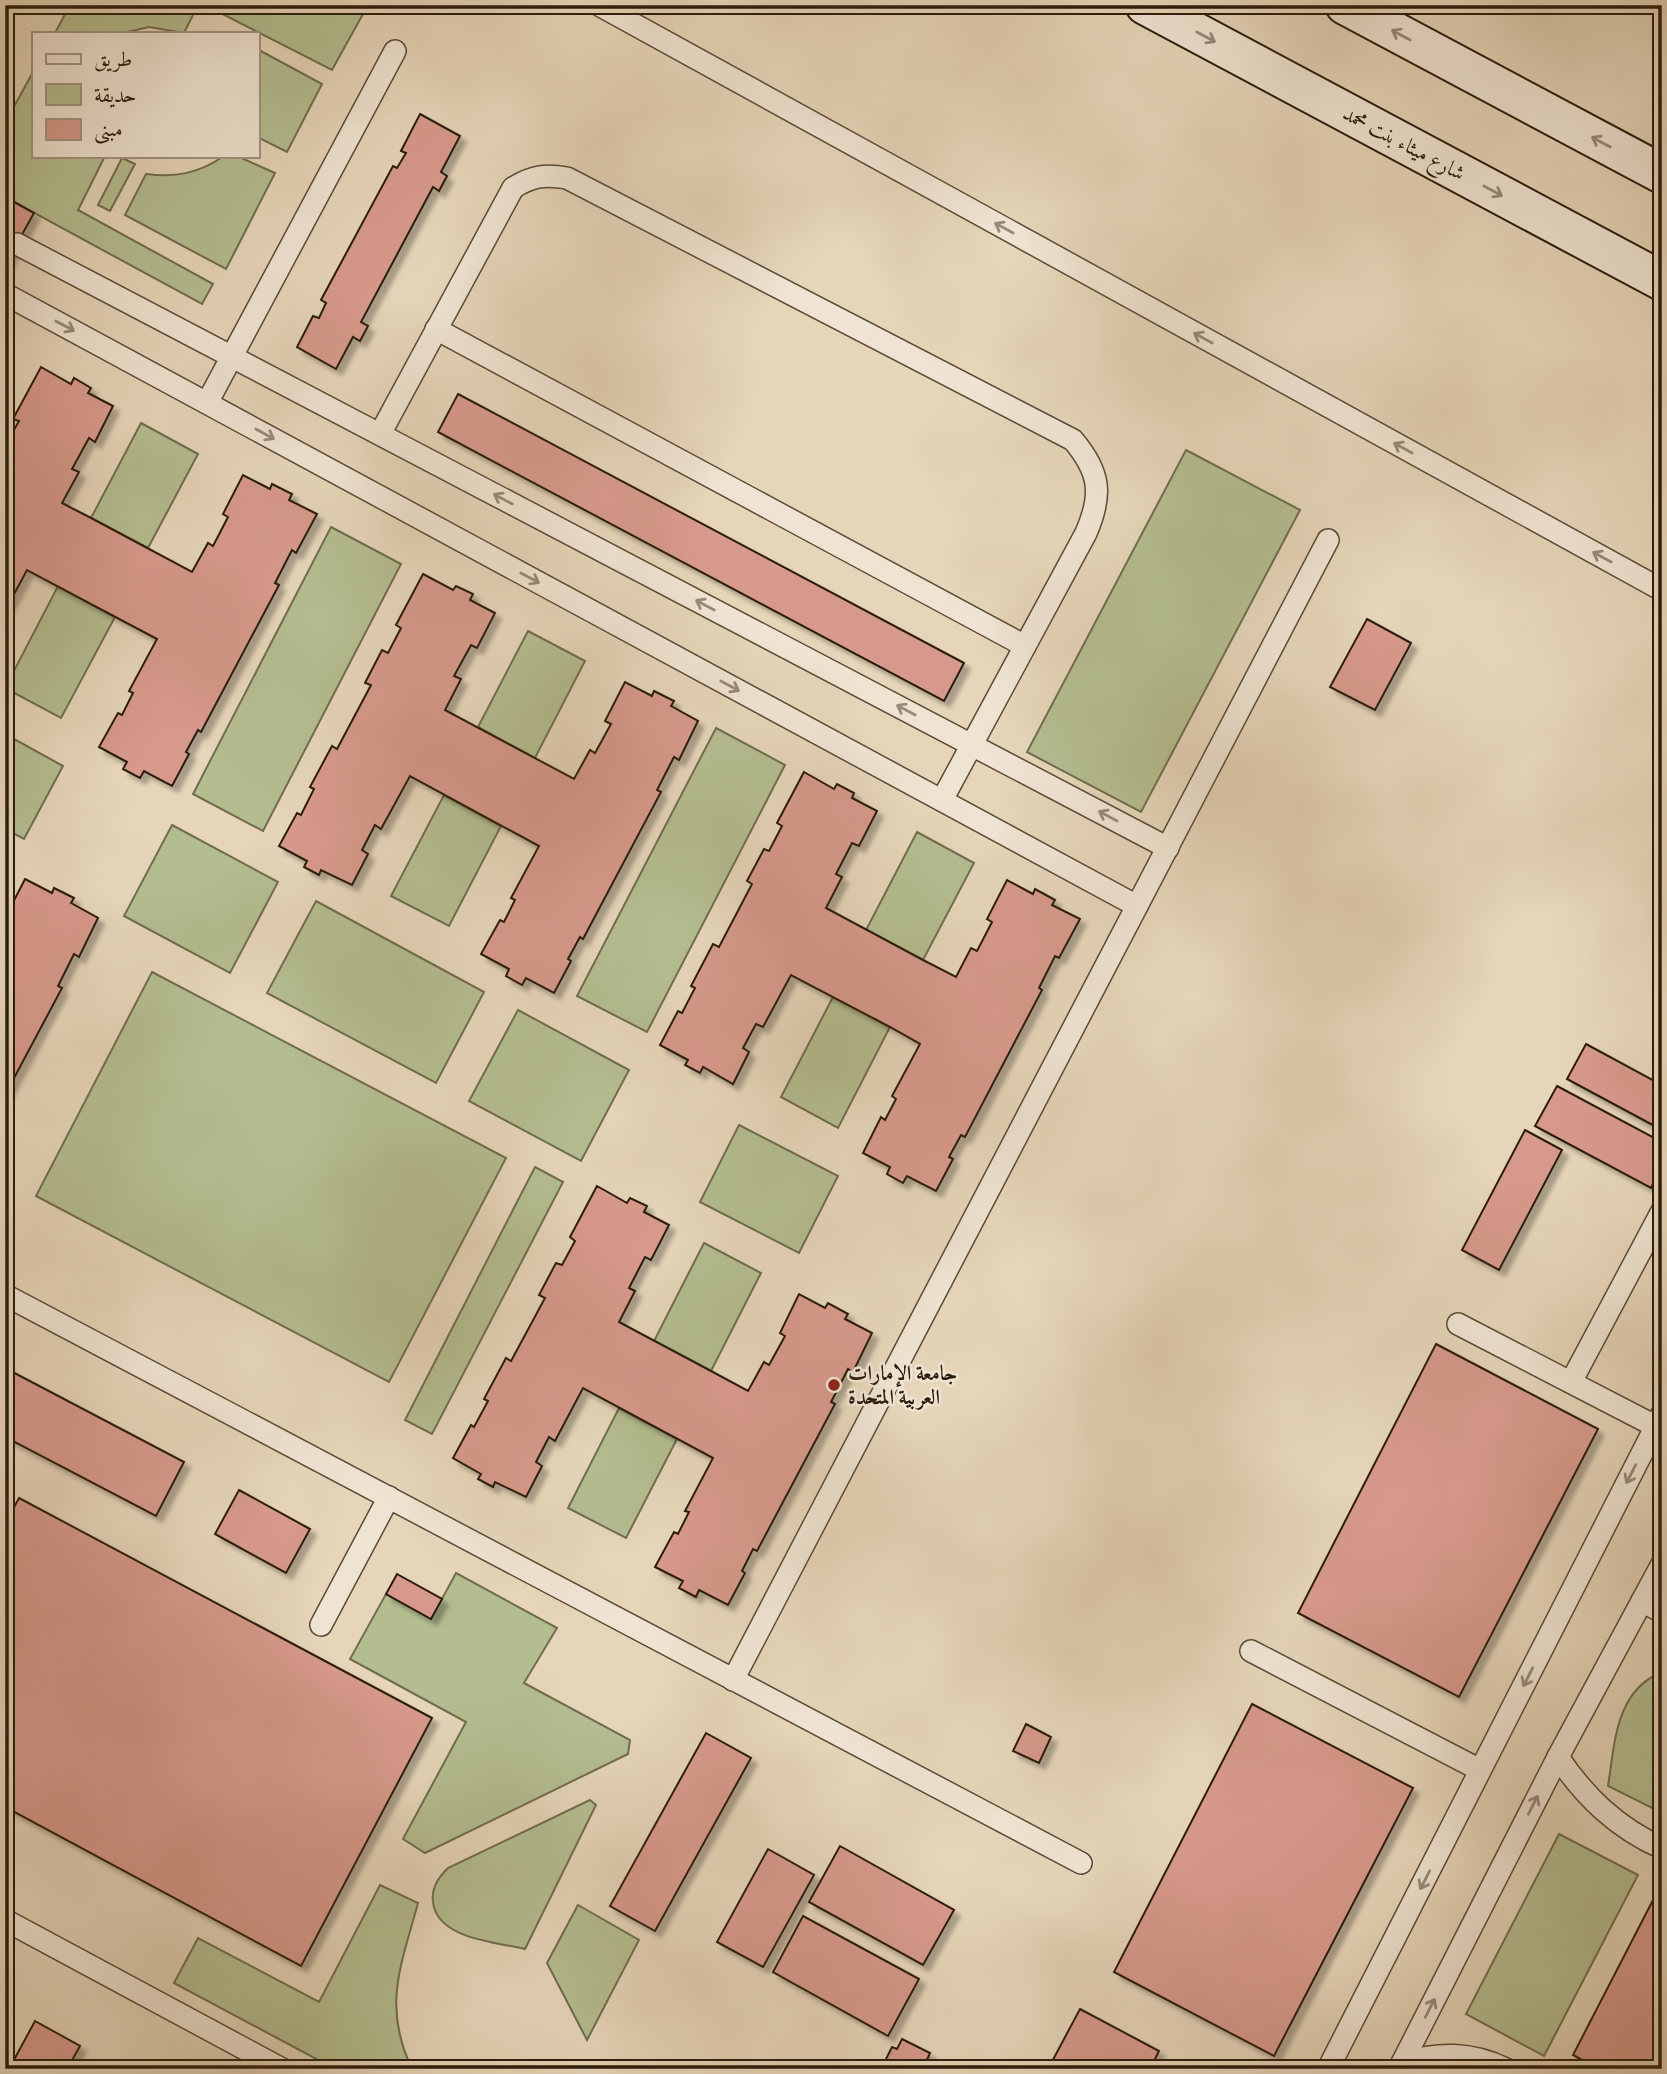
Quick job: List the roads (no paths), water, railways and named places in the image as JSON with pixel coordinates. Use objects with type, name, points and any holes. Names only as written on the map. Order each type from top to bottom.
[{"type":"main road","name":"شارع ميثاء بنت محمد","points":[[1145,5],[1662,281]]},
{"type":"main road","points":[[1345,5],[1662,174]]},
{"type":"lane","points":[[599,5],[1662,590]]},
{"type":"lane","points":[[207,403],[394,51]]},
{"type":"lane","points":[[380,435],[513,188],[529,178],[548,175],[567,178],[1073,440],[1089,459],[1097,484],[1096,510],[942,800]]},
{"type":"lane","points":[[17,244],[1168,848]]},
{"type":"lane","points":[[6,295],[1137,906]]},
{"type":"lane","points":[[436,328],[1025,646]]},
{"type":"lane","points":[[733,1679],[1328,540]]},
{"type":"lane","points":[[1571,1382],[1662,1211]]},
{"type":"lane","points":[[5,1295],[1081,1863]]},
{"type":"lane","points":[[1328,2069],[1659,1420],[1571,1382],[1458,1324]]},
{"type":"lane","points":[[321,1625],[389,1497]]},
{"type":"lane","points":[[1400,2066],[1558,1757],[1662,1564]]},
{"type":"lane","points":[[1642,1601],[1662,1612]]},
{"type":"lane","points":[[1251,1651],[1480,1770]]},
{"type":"lane","points":[[1558,1757],[1576,1784],[1599,1808],[1625,1828],[1662,1848]]},
{"type":"lane","points":[[5,1920],[282,2069]]},
{"type":"lane","points":[[1400,2066],[1427,2056],[1453,2054],[1479,2058],[1506,2069]]},
{"type":"place","name":"جامعة الإمارات العربية المتحدة","points":[[834,1385]]}]
